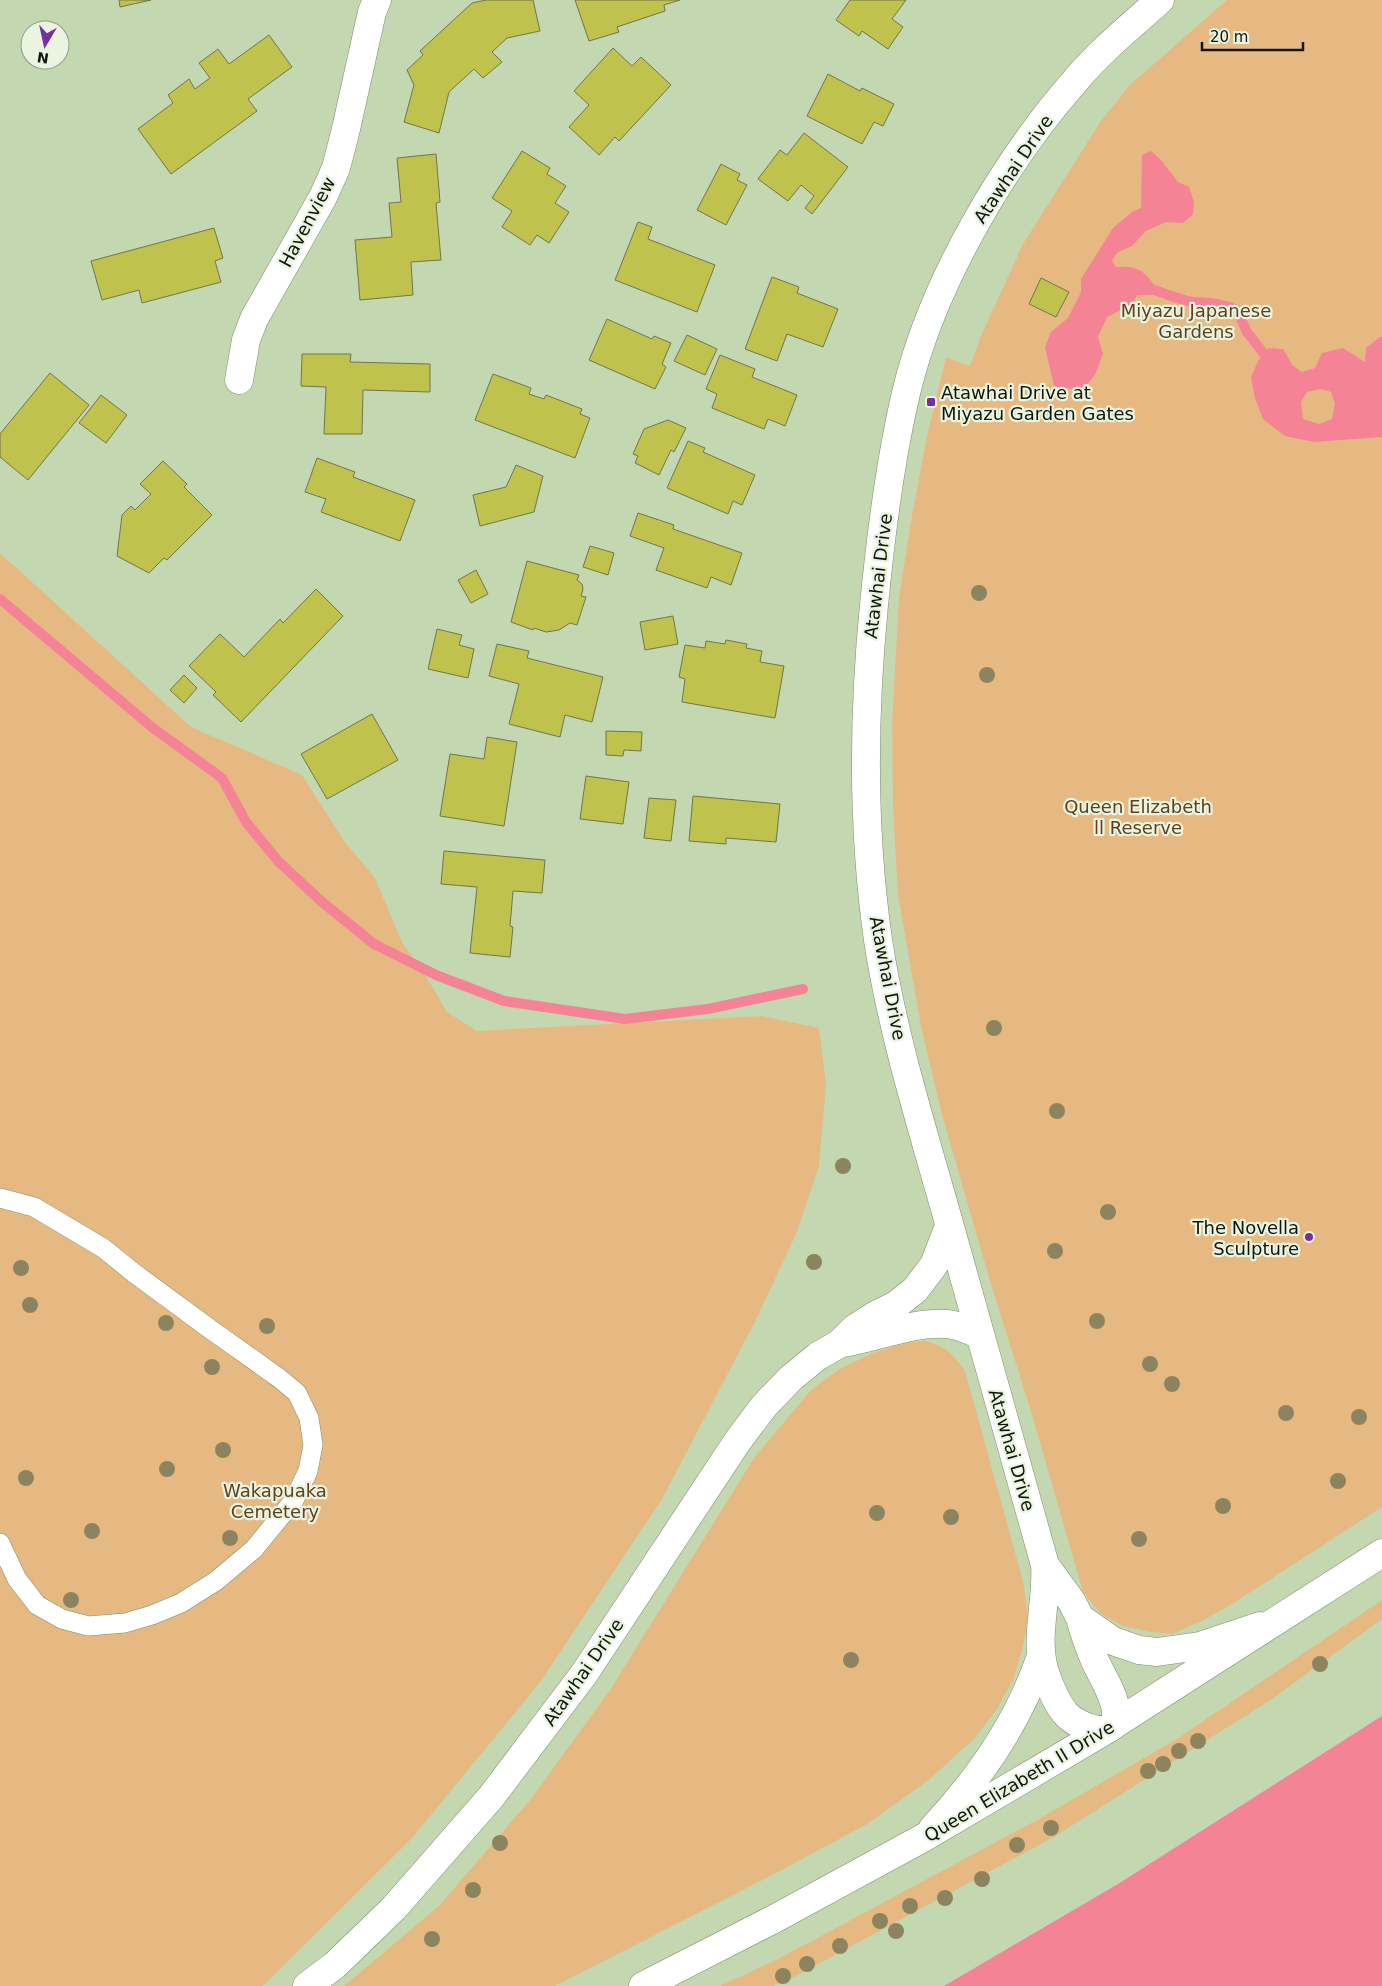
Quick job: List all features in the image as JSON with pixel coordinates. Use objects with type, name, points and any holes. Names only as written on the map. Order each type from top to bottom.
[{"type":"main road","name":"Havenview","points":[[239,380],[246,340],[254,320],[323,197],[336,168],[372,12],[377,0]]},
{"type":"main road","name":"Atawhai Drive","points":[[1045,1565],[949,1226],[898,1036],[884,973],[878,941],[868,834],[865,774],[868,661],[889,482],[907,388],[922,340],[944,285],[988,200],[1031,137],[1075,80],[1111,44],[1160,0]]},
{"type":"main road","name":"Atawhai Drive","points":[[307,1986],[334,1965],[394,1908],[491,1797],[584,1674],[737,1442],[764,1406],[791,1378],[818,1356],[839,1344],[855,1328],[896,1305],[915,1290],[934,1264],[949,1226]]},
{"type":"main road","name":"Atawhai Drive","points":[[839,1344],[928,1324],[948,1324],[966,1328],[980,1335]]},
{"type":"main road","name":"Queen Elizabeth II Drive","points":[[643,1986],[774,1919],[923,1838],[1108,1729],[1382,1552]]},
{"type":"main road","points":[[1045,1565],[1072,1602],[1080,1618],[1094,1658],[1111,1694],[1116,1711],[1113,1723],[1108,1729],[1101,1731],[1091,1730],[1076,1722],[1065,1713],[1045,1674],[1041,1633],[1047,1583],[1045,1565]]},
{"type":"main road","points":[[1080,1618],[1113,1641],[1139,1650],[1157,1652],[1200,1646],[1276,1621]]},
{"type":"main road","points":[[923,1838],[954,1806],[986,1766],[1025,1696],[1042,1656]]},
{"type":"lane","points":[[0,1198],[34,1207],[103,1248],[134,1273],[279,1378],[297,1393],[309,1418],[313,1445],[308,1471],[294,1500],[254,1549],[216,1581],[182,1602],[152,1615],[125,1623],[88,1626],[62,1619],[37,1605],[17,1579],[0,1543]]},
{"type":"green space","name":"Queen Elizabeth ll Reserve","points":[[1227,0],[1382,0],[1382,1507],[1232,1604],[1202,1621],[1172,1634],[1123,1626],[1101,1614],[1083,1592],[941,1111],[921,1026],[898,895],[893,805],[892,724],[899,598],[927,437],[946,357],[970,366],[981,336],[1023,244],[1101,121],[1130,85]]},
{"type":"green space","name":"Wakapuaka Cemetery","points":[[0,553],[191,727],[302,775],[344,841],[375,878],[402,942],[426,976],[447,1012],[477,1031],[762,1016],[819,1028],[826,1085],[819,1166],[796,1234],[756,1320],[662,1499],[541,1681],[413,1837],[263,1986],[0,1986]]},
{"type":"green space","points":[[926,1341],[949,1352],[965,1371],[1023,1581],[1028,1616],[1023,1647],[1013,1680],[997,1709],[975,1738],[930,1779],[869,1823],[776,1873],[555,1986],[344,1986],[439,1906],[531,1799],[610,1690],[754,1458],[810,1391],[838,1370],[873,1353],[906,1343]]},
{"type":"green space","points":[[1382,1600],[1382,1619],[1272,1699],[1052,1838],[798,1975],[774,1986],[720,1986],[780,1958],[1039,1819],[1177,1739]]},
{"type":"shaded area","points":[[1151,151],[1160,159],[1178,182],[1189,187],[1194,202],[1193,214],[1183,223],[1166,222],[1146,231],[1132,246],[1118,252],[1112,260],[1116,267],[1129,267],[1143,272],[1155,286],[1152,295],[1137,295],[1132,305],[1107,317],[1098,337],[1103,354],[1095,375],[1082,391],[1054,386],[1045,347],[1051,332],[1068,318],[1081,292],[1081,279],[1113,228],[1132,212],[1141,208],[1142,155]]},
{"type":"shaded area","points":[[1382,337],[1382,437],[1314,442],[1285,436],[1263,419],[1255,398],[1251,377],[1258,361],[1269,348],[1283,349],[1293,366],[1302,372],[1315,368],[1322,353],[1343,348],[1365,362],[1366,348]],"holes":[[[1321,389],[1331,392],[1335,404],[1332,419],[1319,424],[1303,419],[1301,402],[1307,392]]]},
{"type":"shaded area","points":[[1382,1716],[1382,1986],[944,1986],[1118,1884]]},
{"type":"building","points":[[119,0],[151,0],[120,7]]},
{"type":"building","points":[[486,0],[533,0],[540,31],[507,38],[492,52],[502,62],[483,78],[474,69],[449,92],[439,133],[404,122],[414,85],[407,70],[423,55],[420,51],[472,3]]},
{"type":"building","points":[[575,0],[680,0],[664,5],[665,11],[617,27],[619,32],[589,41]]},
{"type":"building","points":[[850,0],[906,0],[892,19],[903,27],[888,49],[862,31],[859,36],[836,20]]},
{"type":"building","points":[[269,35],[292,67],[248,99],[257,111],[171,174],[138,129],[173,103],[168,95],[189,79],[195,89],[210,78],[199,63],[218,49],[229,64]]},
{"type":"building","points":[[613,48],[632,66],[641,57],[671,85],[619,141],[615,137],[599,155],[569,127],[589,105],[574,91]]},
{"type":"building","points":[[828,74],[860,91],[862,88],[894,104],[883,126],[874,122],[862,144],[807,116]]},
{"type":"building","points":[[804,133],[848,167],[812,214],[805,208],[814,196],[801,185],[788,201],[758,179],[780,150],[787,155]]},
{"type":"building","points":[[522,151],[550,168],[547,174],[566,186],[555,203],[569,212],[549,243],[537,235],[530,245],[502,227],[512,211],[492,198]]},
{"type":"building","points":[[436,154],[440,202],[436,203],[441,260],[411,262],[413,295],[360,300],[355,240],[392,237],[389,203],[401,202],[397,158]]},
{"type":"building","points":[[721,164],[740,174],[737,180],[747,185],[726,225],[697,210]]},
{"type":"building","points":[[638,222],[652,227],[648,239],[715,265],[697,312],[615,280]]},
{"type":"building","points":[[214,228],[223,258],[215,261],[221,282],[142,303],[139,290],[102,300],[91,261]]},
{"type":"building","points":[[772,277],[799,287],[797,293],[838,309],[823,347],[787,334],[777,361],[745,349]]},
{"type":"building","points":[[1041,278],[1069,292],[1056,317],[1029,304]]},
{"type":"building","points":[[607,319],[652,339],[654,336],[671,343],[662,364],[666,367],[655,389],[589,360]]},
{"type":"building","points":[[687,335],[717,349],[705,375],[674,361]]},
{"type":"building","points":[[302,354],[351,354],[350,362],[430,364],[430,392],[363,390],[362,434],[324,434],[326,387],[301,386]]},
{"type":"building","points":[[720,355],[755,369],[752,377],[797,395],[785,426],[768,419],[764,429],[712,408],[717,394],[706,389]]},
{"type":"building","points":[[50,373],[89,405],[28,480],[0,457],[0,434]]},
{"type":"building","points":[[493,374],[531,388],[529,394],[544,399],[546,395],[582,409],[580,414],[590,418],[575,458],[475,420]]},
{"type":"building","points":[[101,395],[127,415],[106,443],[79,423]]},
{"type":"building","points":[[668,420],[686,428],[674,452],[671,450],[659,475],[635,463],[638,456],[633,454],[644,429]]},
{"type":"building","points":[[688,441],[705,448],[703,452],[755,475],[742,505],[733,501],[728,514],[667,488]]},
{"type":"building","points":[[317,458],[355,472],[353,477],[415,500],[400,541],[321,512],[326,499],[305,492]]},
{"type":"building","points":[[163,461],[187,484],[184,487],[212,515],[167,560],[164,558],[149,573],[117,556],[122,515],[131,506],[135,510],[151,494],[140,484]]},
{"type":"building","points":[[516,465],[543,476],[534,512],[480,526],[473,495],[506,487]]},
{"type":"building","points":[[638,513],[674,525],[673,529],[742,553],[731,585],[711,577],[707,588],[656,570],[664,548],[630,536]]},
{"type":"building","points":[[590,546],[614,553],[608,575],[583,567]]},
{"type":"building","points":[[527,561],[579,575],[577,580],[582,584],[583,589],[581,596],[586,597],[577,625],[570,623],[559,630],[546,632],[534,628],[533,630],[511,622]]},
{"type":"building","points":[[476,570],[488,594],[471,603],[458,580]]},
{"type":"building","points":[[316,589],[343,616],[241,722],[213,695],[216,692],[189,666],[220,634],[244,657],[280,619],[283,623]]},
{"type":"building","points":[[673,616],[678,644],[645,650],[640,622]]},
{"type":"building","points":[[437,629],[462,635],[459,645],[474,649],[468,678],[428,669]]},
{"type":"building","points":[[726,640],[747,644],[746,648],[762,651],[760,662],[784,666],[775,718],[682,702],[685,679],[679,677],[685,645],[705,648],[706,641],[725,644]]},
{"type":"building","points":[[497,644],[529,651],[527,658],[603,677],[592,722],[565,715],[560,737],[509,724],[519,684],[489,676]]},
{"type":"building","points":[[184,675],[197,688],[184,703],[170,690]]},
{"type":"building","points":[[372,714],[398,760],[327,799],[301,754]]},
{"type":"building","points":[[606,731],[642,732],[641,751],[624,750],[623,756],[606,755]]},
{"type":"building","points":[[487,737],[517,742],[504,826],[440,816],[450,754],[484,759]]},
{"type":"building","points":[[586,776],[629,782],[623,824],[580,819]]},
{"type":"building","points":[[693,796],[780,804],[776,842],[726,838],[726,844],[689,841]]},
{"type":"building","points":[[649,798],[676,800],[671,841],[644,838]]},
{"type":"building","points":[[444,851],[545,860],[542,893],[513,891],[510,926],[513,927],[510,957],[470,953],[477,887],[441,884]]},
{"type":"waterway","points":[[1154,290],[1188,301],[1221,305],[1237,310],[1247,332],[1264,354]]},
{"type":"waterway","points":[[0,599],[153,728],[222,778],[246,822],[278,861],[322,902],[374,944],[436,975],[504,1001],[625,1019],[708,1009],[803,989]]},
{"type":"place","name":"Atawhai Drive at Miyazu Garden Gates","points":[[931,402]]},
{"type":"place","name":"The Novella Sculpture","points":[[1309,1237]]},
{"type":"park label","name":"Miyazu Japanese Gardens","points":[[1196,320]]}]
